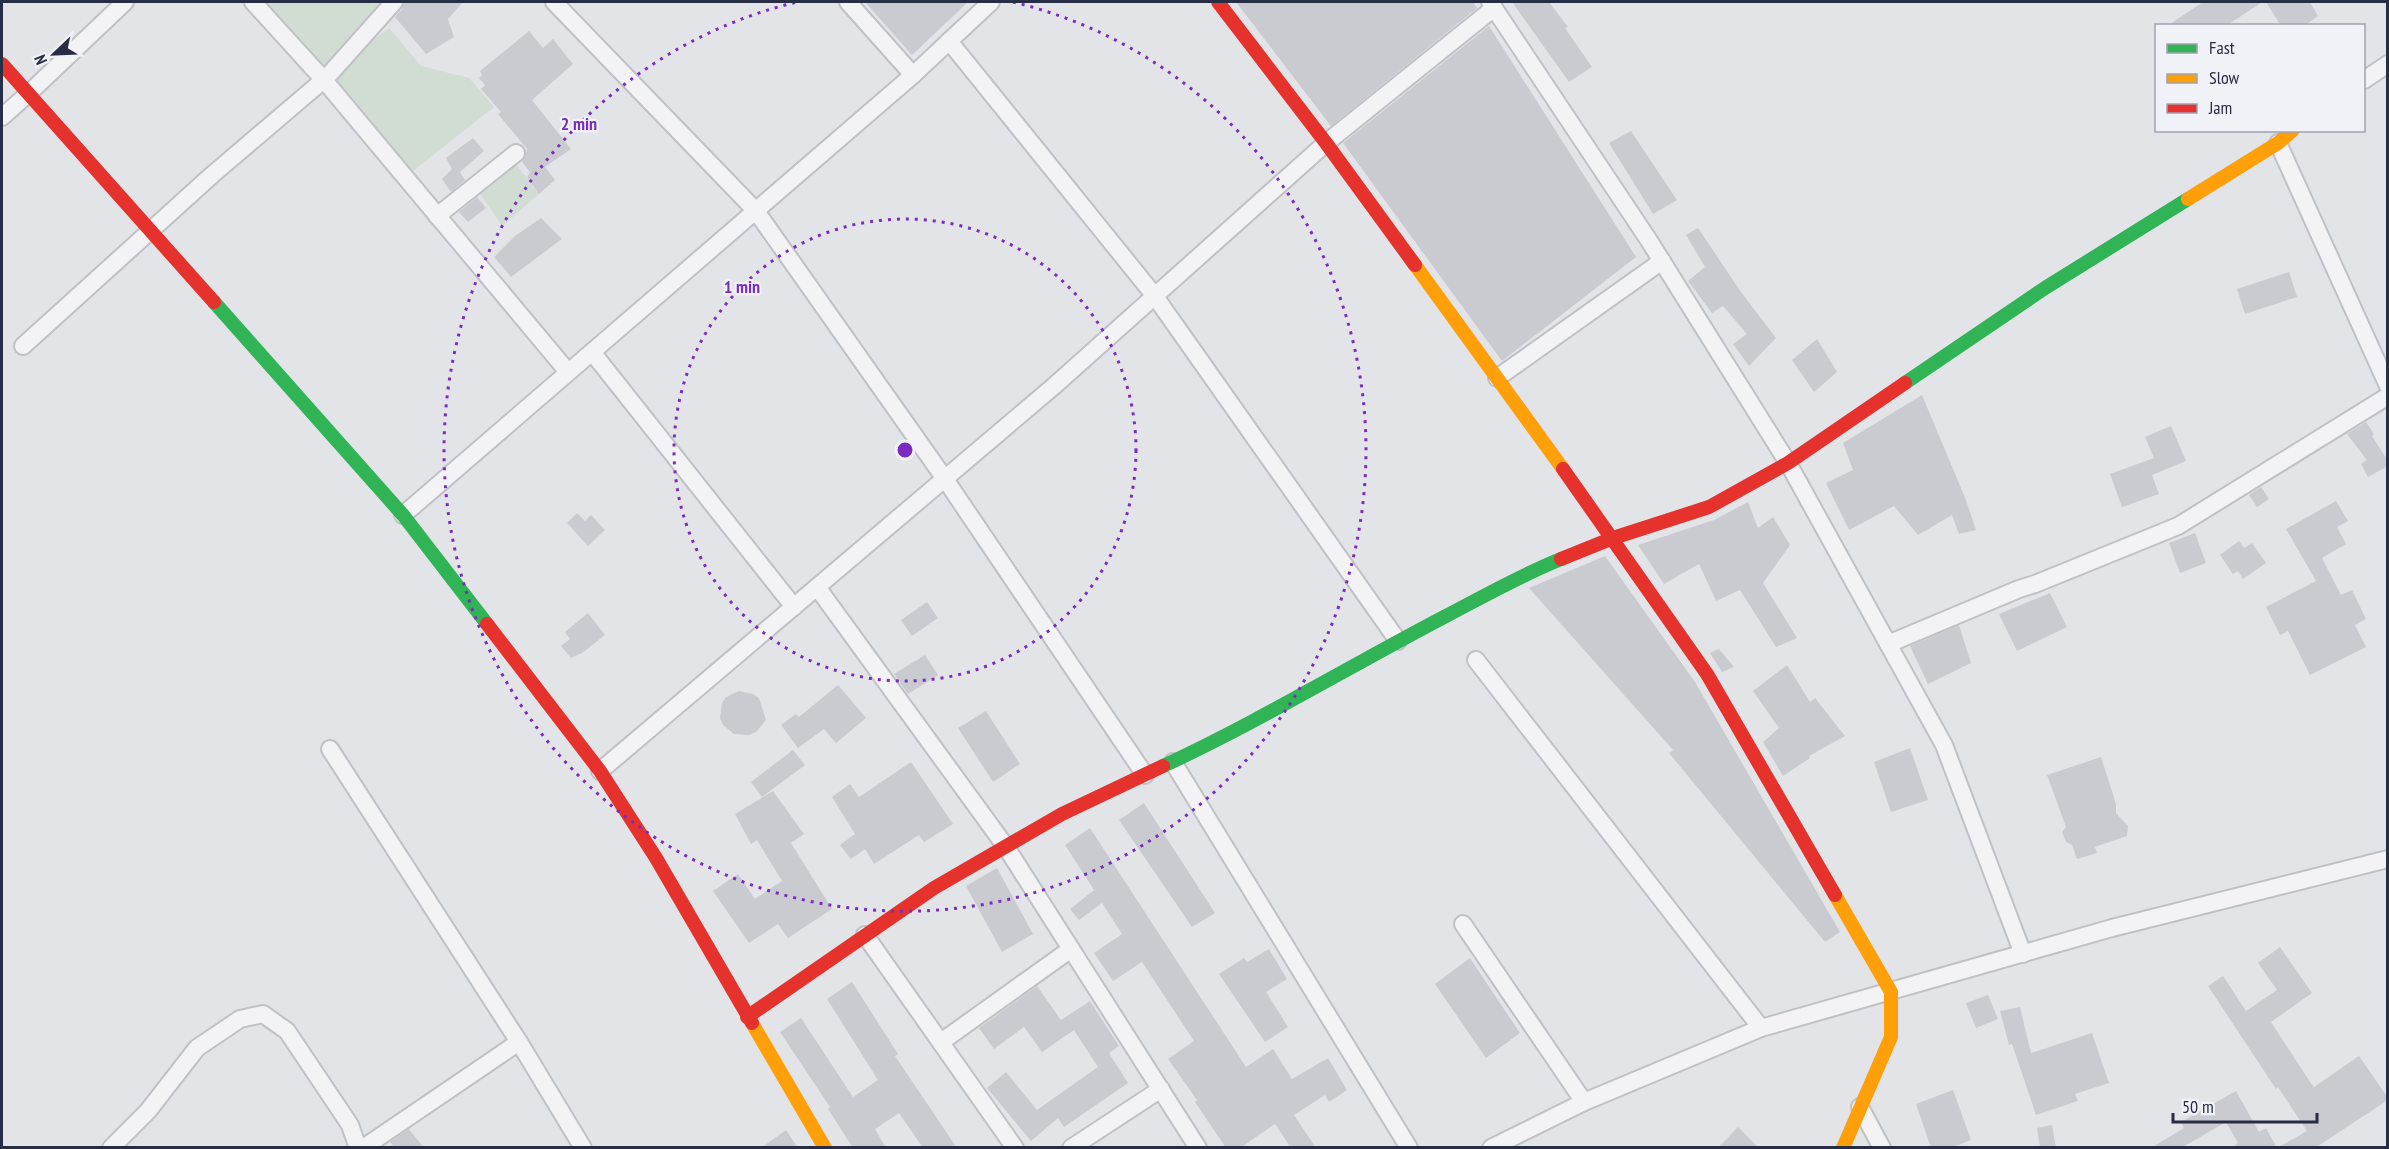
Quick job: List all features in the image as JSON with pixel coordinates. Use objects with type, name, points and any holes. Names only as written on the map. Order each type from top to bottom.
[{"type":"street","points":[[2,117],[125,2]]},
{"type":"street","points":[[253,2],[324,80],[568,372]]},
{"type":"street","points":[[23,346],[324,80],[394,2]]},
{"type":"street","points":[[554,2],[756,211],[945,479],[1145,775]]},
{"type":"street","points":[[849,2],[913,75]]},
{"type":"street","points":[[403,515],[913,75],[991,2]]},
{"type":"street","points":[[1218,2],[1326,143],[1613,538],[1707,674],[1891,992],[1892,1037],[1843,1148]]},
{"type":"street","points":[[600,771],[1054,386],[1326,143],[1492,5],[1662,261],[1788,463],[1944,745],[2023,954]]},
{"type":"street","points":[[949,41],[1154,296],[1398,641]]},
{"type":"street","points":[[2,64],[403,515],[600,771],[656,858],[825,1148]]},
{"type":"street","points":[[2365,79],[2388,64]]},
{"type":"street","points":[[747,1017],[934,888],[1062,814],[1216,741],[1533,570],[1613,538],[1709,507],[1788,463],[2045,288],[2278,143],[2291,132]]},
{"type":"street","points":[[2278,143],[2388,386]]},
{"type":"street","points":[[437,216],[516,153]]},
{"type":"street","points":[[1497,378],[1662,261]]},
{"type":"street","points":[[592,352],[794,607]]},
{"type":"street","points":[[1888,644],[2178,526],[2388,396]]},
{"type":"street","points":[[817,586],[1006,846],[1198,1148]]},
{"type":"street","points":[[1476,660],[1761,1028]]},
{"type":"street","points":[[330,749],[519,1042],[584,1148]]},
{"type":"street","points":[[1173,762],[1409,1148]]},
{"type":"street","points":[[1491,1148],[1584,1102],[1761,1028],[2112,928],[2388,859]]},
{"type":"street","points":[[1463,924],[1584,1102]]},
{"type":"street","points":[[865,935],[1016,1148]]},
{"type":"street","points":[[941,1042],[1071,949]]},
{"type":"street","points":[[111,1148],[148,1111],[197,1048],[240,1019],[263,1014],[287,1031],[350,1125],[358,1148]]},
{"type":"street","points":[[363,1148],[519,1042]]},
{"type":"street","points":[[1071,1148],[1161,1089]]},
{"type":"street","points":[[1860,1107],[1882,1148]]},
{"type":"shaded area","points":[[258,2],[389,2],[323,74]]},
{"type":"shaded area","points":[[389,28],[421,66],[469,78],[494,107],[409,174],[327,77]]},
{"type":"shaded area","points":[[513,160],[539,194],[502,226],[479,192]]},
{"type":"building","points":[[404,2],[463,2],[448,19],[454,37],[426,54],[395,17],[402,9]]},
{"type":"building","points":[[865,2],[968,2],[912,55]]},
{"type":"building","points":[[1236,2],[1473,2],[1477,8],[1331,126]]},
{"type":"building","points":[[1512,2],[1549,2],[1568,27],[1565,28],[1592,67],[1569,82]]},
{"type":"building","points":[[2203,2],[2262,2],[2229,24],[2170,24]]},
{"type":"building","points":[[2266,2],[2310,2],[2318,16],[2307,24],[2280,24]]},
{"type":"building","points":[[1489,26],[1636,257],[1502,361],[1343,143]]},
{"type":"building","points":[[529,31],[543,48],[553,39],[573,64],[532,100],[571,149],[545,167],[555,180],[539,194],[527,177],[530,172],[522,162],[527,149],[498,114],[501,112],[481,89],[485,85],[479,78],[482,75],[480,71]]},
{"type":"building","points":[[1631,131],[1677,200],[1653,214],[1609,143]]},
{"type":"building","points":[[473,138],[484,151],[460,172],[465,180],[451,192],[442,179],[452,169],[446,158]]},
{"type":"building","points":[[477,197],[486,208],[468,222],[459,212]]},
{"type":"building","points":[[541,218],[562,239],[511,277],[494,257],[515,236]]},
{"type":"building","points":[[1698,228],[1741,292],[1776,338],[1749,366],[1733,344],[1747,334],[1723,306],[1712,313],[1688,281],[1705,267],[1686,235]]},
{"type":"building","points":[[2289,272],[2297,297],[2245,314],[2237,289]]},
{"type":"building","points":[[1817,339],[1837,372],[1814,392],[1792,360]]},
{"type":"building","points":[[1922,395],[1966,500],[1976,530],[1959,534],[1952,515],[1918,535],[1894,506],[1849,530],[1826,483],[1853,470],[1843,443]]},
{"type":"building","points":[[2366,422],[2388,461],[2388,466],[2368,477],[2361,464],[2367,460],[2347,434]]},
{"type":"building","points":[[2171,426],[2186,461],[2152,475],[2159,494],[2122,507],[2110,474],[2154,458],[2145,437]]},
{"type":"building","points":[[2261,487],[2269,499],[2257,507],[2249,495]]},
{"type":"building","points":[[2336,501],[2348,521],[2337,527],[2346,544],[2322,558],[2341,595],[2352,590],[2366,619],[2355,625],[2366,647],[2310,675],[2288,631],[2280,635],[2266,607],[2316,581],[2286,529]]},
{"type":"building","points":[[1748,502],[1758,528],[1773,517],[1790,545],[1763,583],[1797,638],[1776,647],[1740,590],[1716,601],[1699,564],[1664,584],[1638,545],[1714,520]]},
{"type":"building","points":[[577,513],[585,521],[591,515],[605,530],[588,546],[567,523]]},
{"type":"building","points":[[2195,533],[2206,563],[2180,573],[2169,543]]},
{"type":"building","points":[[2239,541],[2244,548],[2252,543],[2266,563],[2243,579],[2238,571],[2233,574],[2220,555]]},
{"type":"building","points":[[1605,556],[1695,682],[1840,932],[1825,942],[1669,753],[1673,750],[1529,588]]},
{"type":"building","points":[[2050,593],[2067,627],[2017,651],[1999,614]]},
{"type":"building","points":[[927,602],[938,618],[912,636],[901,620]]},
{"type":"building","points":[[588,613],[605,635],[582,653],[571,658],[561,646],[570,639],[565,632]]},
{"type":"building","points":[[1959,625],[1971,663],[1928,684],[1910,646]]},
{"type":"building","points":[[1719,649],[1734,667],[1722,672],[1710,653]]},
{"type":"building","points":[[925,655],[938,675],[908,694],[894,674]]},
{"type":"building","points":[[1787,665],[1810,702],[1815,698],[1845,736],[1809,756],[1810,758],[1783,776],[1763,742],[1779,728],[1753,691]]},
{"type":"building","points":[[838,685],[866,718],[836,743],[824,729],[798,748],[781,725],[796,714],[799,717]]},
{"type":"building","points":[[739,691],[759,698],[766,720],[756,732],[749,735],[734,734],[723,725],[720,718],[722,703],[726,697]]},
{"type":"building","points":[[986,711],[1020,764],[993,782],[958,728]]},
{"type":"building","points":[[1910,748],[1928,800],[1891,812],[1874,762]]},
{"type":"building","points":[[793,750],[805,765],[762,797],[751,782]]},
{"type":"building","points":[[2101,757],[2116,804],[2116,813],[2128,826],[2127,836],[2095,847],[2097,853],[2077,859],[2072,845],[2066,842],[2062,832],[2066,827],[2047,775]]},
{"type":"building","points":[[911,762],[953,824],[924,842],[919,835],[874,864],[865,849],[851,859],[840,845],[855,834],[832,797],[850,784],[859,797]]},
{"type":"building","points":[[773,791],[804,834],[791,843],[832,909],[788,938],[778,924],[749,943],[713,891],[738,874],[755,899],[782,881],[757,840],[751,844],[735,814]]},
{"type":"building","points":[[1144,803],[1215,913],[1192,927],[1119,820]]},
{"type":"building","points":[[1090,828],[1246,1067],[1273,1049],[1292,1079],[1328,1058],[1347,1090],[1329,1102],[1325,1095],[1294,1115],[1316,1148],[1291,1148],[1275,1124],[1240,1148],[1226,1148],[1195,1102],[1197,1100],[1168,1059],[1194,1041],[1142,962],[1113,981],[1094,953],[1122,934],[1102,903],[1079,920],[1070,909],[1094,890],[1065,845]]},
{"type":"building","points":[[997,868],[1033,934],[1002,952],[966,886]]},
{"type":"building","points":[[2280,947],[2312,993],[2271,1022],[2310,1082],[2314,1087],[2359,1056],[2388,1098],[2315,1148],[2277,1148],[2307,1131],[2278,1087],[2276,1089],[2208,986],[2223,976],[2246,1011],[2277,990],[2258,963]]},
{"type":"building","points":[[1269,949],[1287,979],[1266,992],[1288,1027],[1265,1042],[1219,974],[1244,958],[1247,962]]},
{"type":"building","points":[[1470,958],[1520,1033],[1486,1058],[1435,984]]},
{"type":"building","points":[[852,982],[898,1054],[895,1056],[957,1148],[923,1148],[899,1113],[875,1129],[886,1148],[853,1148],[828,1109],[830,1107],[780,1032],[801,1018],[853,1097],[878,1080],[827,999]]},
{"type":"building","points":[[1037,986],[1061,1020],[1090,1001],[1119,1046],[1109,1053],[1128,1083],[1064,1127],[1058,1118],[1031,1141],[987,1088],[1006,1072],[1037,1110],[1098,1067],[1074,1030],[1042,1052],[1024,1027],[994,1049],[979,1028]]},
{"type":"building","points":[[1988,995],[1998,1019],[1976,1028],[1966,1003]]},
{"type":"building","points":[[2020,1007],[2031,1053],[2092,1033],[2109,1083],[2075,1094],[2078,1101],[2036,1115],[2012,1044],[2009,1045],[2000,1011]]},
{"type":"building","points":[[1953,1090],[1971,1140],[1951,1148],[1931,1148],[1916,1104]]},
{"type":"building","points":[[2236,1091],[2259,1132],[2266,1128],[2277,1148],[2231,1148],[2238,1143],[2226,1122],[2181,1148],[2151,1148],[2184,1128],[2181,1122]]},
{"type":"building","points":[[2052,1125],[2056,1148],[2040,1148],[2037,1128]]},
{"type":"building","points":[[1738,1127],[1759,1148],[1718,1148]]},
{"type":"building","points":[[409,1129],[424,1148],[395,1148],[390,1142]]},
{"type":"building","points":[[786,1130],[798,1148],[761,1148]]},
{"type":"traffic: fast","points":[[1905,383],[2045,288],[2188,199]]},
{"type":"traffic: fast","points":[[214,302],[403,515],[487,624]]},
{"type":"traffic: fast","points":[[1163,766],[1270,712],[1503,586],[1561,559]]},
{"type":"traffic: slow","points":[[2188,199],[2278,143],[2291,132]]},
{"type":"traffic: slow","points":[[1415,265],[1563,469]]},
{"type":"traffic: slow","points":[[1835,895],[1891,992],[1891,1037],[1843,1148]]},
{"type":"traffic: slow","points":[[752,1023],[825,1148]]},
{"type":"traffic: jam","points":[[1218,2],[1326,143],[1415,265]]},
{"type":"traffic: jam","points":[[2,64],[214,302]]},
{"type":"traffic: jam","points":[[1561,559],[1613,538],[1709,507],[1788,463],[1905,383]]},
{"type":"traffic: jam","points":[[1563,469],[1707,674],[1835,895]]},
{"type":"traffic: jam","points":[[487,624],[600,771],[656,858],[752,1023]]},
{"type":"traffic: jam","points":[[747,1017],[934,888],[1062,814],[1163,766]]}]
